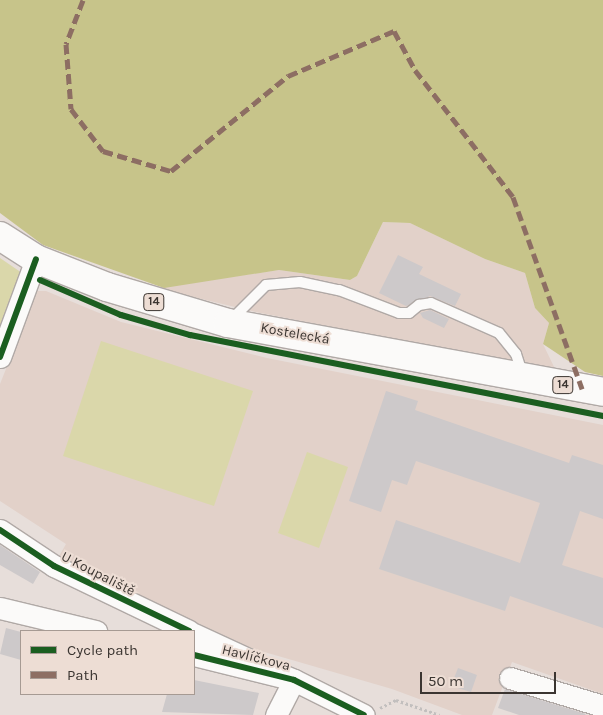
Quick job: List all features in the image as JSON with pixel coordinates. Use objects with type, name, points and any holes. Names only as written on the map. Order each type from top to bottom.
[{"type":"main road","name":"Kostelecká","points":[[0,236],[36,259],[107,287],[228,322],[603,392]]},
{"type":"street","points":[[0,357],[36,259]]},
{"type":"street","name":"U Koupaliště","points":[[0,530],[54,566],[187,630]]},
{"type":"street","points":[[0,608],[92,630]]},
{"type":"street","points":[[195,634],[294,680],[276,715]]},
{"type":"street","name":"Havlíčkova","points":[[195,656],[294,680],[370,713]]},
{"type":"street","points":[[510,678],[603,706]]},
{"type":"lane","points":[[228,322],[266,285],[300,282],[339,290],[399,313],[409,313],[419,305],[431,303],[499,333],[516,354],[524,378]]},
{"type":"path","points":[[370,713],[396,700],[440,715]]},
{"type":"shaded area","points":[[0,0],[603,0],[603,376],[585,372],[543,344],[549,323],[535,308],[525,273],[485,259],[410,223],[383,222],[357,276],[350,280],[279,270],[164,288],[43,245],[0,213]]},
{"type":"shaded area","points":[[383,222],[410,223],[485,259],[525,273],[535,308],[549,323],[543,344],[556,371],[256,312],[156,288],[279,270],[350,280],[357,276]]},
{"type":"shaded area","points":[[0,258],[22,273],[0,330]]},
{"type":"shaded area","points":[[37,291],[46,291],[121,322],[267,358],[603,425],[603,694],[512,662],[492,715],[462,715],[392,689],[254,649],[123,593],[58,558],[66,544],[0,501],[0,384]]},
{"type":"shaded area","points":[[101,341],[253,391],[214,506],[63,456]]},
{"type":"shaded area","points":[[307,452],[348,467],[319,548],[278,533]]},
{"type":"building","points":[[398,255],[423,267],[419,274],[461,294],[455,306],[430,296],[406,306],[379,293]]},
{"type":"building","points":[[430,310],[449,319],[444,328],[423,318],[420,313]]},
{"type":"building","points":[[386,391],[418,401],[415,410],[569,463],[572,455],[603,465],[603,519],[580,511],[562,565],[603,578],[603,628],[510,596],[505,611],[379,569],[396,520],[520,563],[540,503],[416,461],[407,485],[392,480],[381,512],[349,501]]},
{"type":"building","points":[[0,545],[40,572],[33,584],[0,565]]},
{"type":"building","points":[[6,628],[20,632],[20,660],[0,654]]},
{"type":"building","points":[[458,668],[477,675],[471,692],[451,686]]},
{"type":"building","points":[[195,680],[259,693],[253,715],[162,712],[167,695],[195,695]]},
{"type":"building","points":[[505,689],[586,714],[519,715],[498,708]]},
{"type":"marked path","points":[[83,0],[66,44],[71,109],[103,151],[171,171],[288,76],[394,31],[415,70],[513,197],[582,389]]},
{"type":"cycle path","points":[[0,357],[36,259]]},
{"type":"cycle path","points":[[40,280],[121,315],[190,335],[603,416]]},
{"type":"cycle path","points":[[0,530],[54,566],[187,630]]},
{"type":"cycle path","points":[[195,655],[294,680],[364,715]]}]
